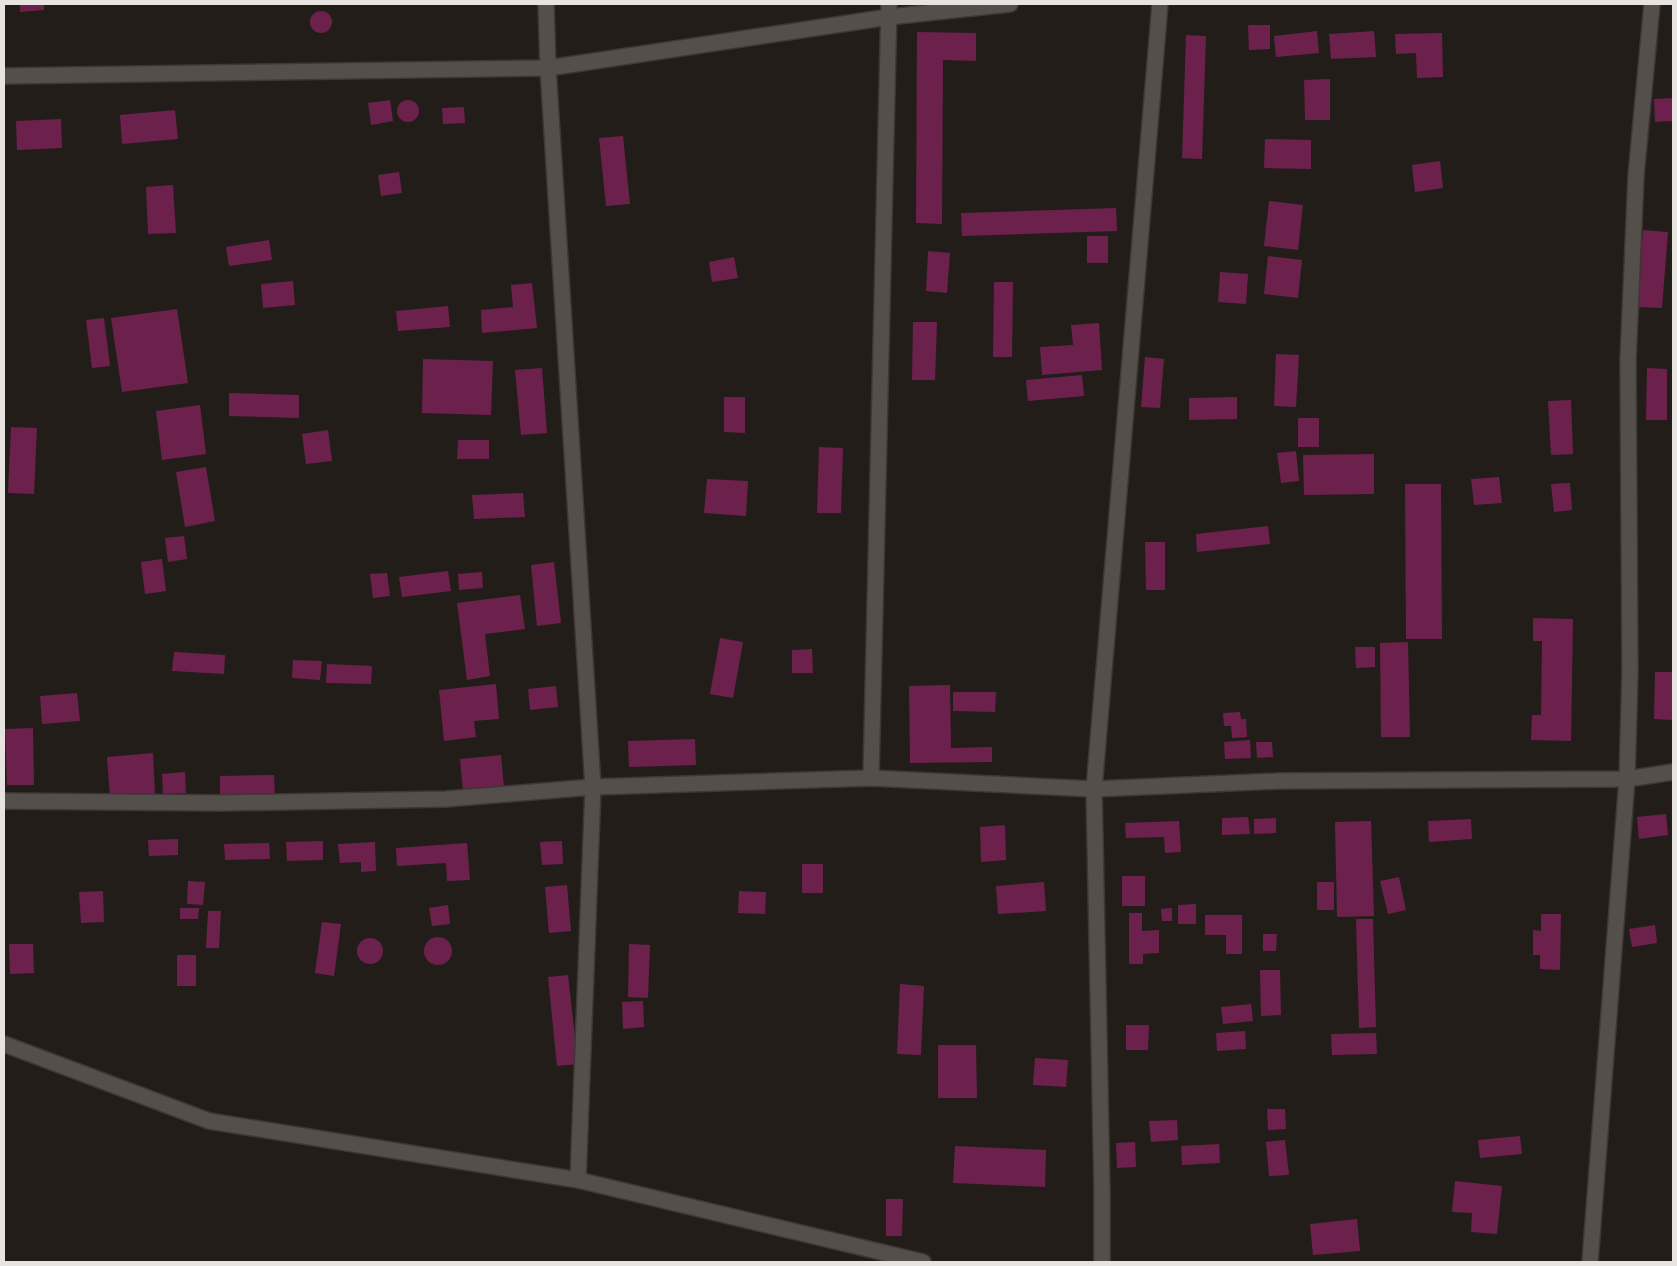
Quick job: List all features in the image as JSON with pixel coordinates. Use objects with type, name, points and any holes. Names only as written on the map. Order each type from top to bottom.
[{"type":"street","points":[[546,4],[548,68],[593,787],[578,1180]]},
{"type":"street","points":[[4,76],[548,68],[889,10],[1010,4]]},
{"type":"street","points":[[1102,1262],[1094,789],[1160,4]]},
{"type":"street","points":[[1590,1262],[1627,779],[1630,672],[1628,362],[1636,176],[1652,4]]},
{"type":"street","points":[[871,778],[889,10]]},
{"type":"street","points":[[4,801],[219,803],[446,799],[593,787],[871,778],[1094,789],[1279,781],[1627,779],[1673,772]]},
{"type":"street","points":[[4,1044],[209,1121],[578,1180],[896,1254],[923,1262]]},
{"type":"building","points":[[20,4],[44,4],[44,10],[20,12]]},
{"type":"building","points":[[321,11],[329,14],[332,22],[329,30],[321,33],[313,30],[310,22],[313,14]]},
{"type":"building","points":[[1248,25],[1270,25],[1270,49],[1249,50]]},
{"type":"building","points":[[1317,31],[1319,53],[1276,57],[1274,36]]},
{"type":"building","points":[[1374,31],[1376,57],[1331,59],[1329,34]]},
{"type":"building","points":[[917,32],[976,33],[976,61],[943,60],[942,224],[916,223]]},
{"type":"building","points":[[1442,33],[1443,77],[1417,78],[1416,53],[1396,54],[1395,34]]},
{"type":"building","points":[[1186,35],[1206,36],[1202,159],[1182,158]]},
{"type":"building","points":[[1330,79],[1330,120],[1305,120],[1304,80]]},
{"type":"building","points":[[1673,98],[1673,121],[1655,122],[1654,99]]},
{"type":"building","points":[[390,100],[393,121],[371,125],[368,103]]},
{"type":"building","points":[[408,100],[416,103],[419,111],[416,119],[408,122],[400,119],[397,111],[400,103]]},
{"type":"building","points":[[464,107],[465,123],[443,124],[442,108]]},
{"type":"building","points":[[175,110],[178,139],[122,144],[120,115]]},
{"type":"building","points":[[61,119],[62,148],[17,150],[16,121]]},
{"type":"building","points":[[623,136],[630,204],[606,206],[599,138]]},
{"type":"building","points":[[1265,139],[1311,140],[1311,169],[1264,168]]},
{"type":"building","points":[[1440,161],[1443,188],[1415,192],[1412,165]]},
{"type":"building","points":[[399,172],[402,193],[381,196],[378,175]]},
{"type":"building","points":[[173,185],[176,233],[148,234],[146,187]]},
{"type":"building","points":[[1269,201],[1303,205],[1298,250],[1264,246]]},
{"type":"building","points":[[1116,208],[1117,231],[962,236],[961,213]]},
{"type":"building","points":[[1643,230],[1668,232],[1662,308],[1637,307]]},
{"type":"building","points":[[1087,236],[1108,236],[1108,263],[1087,263]]},
{"type":"building","points":[[269,240],[272,260],[229,266],[226,247]]},
{"type":"building","points":[[928,251],[950,253],[947,293],[926,291]]},
{"type":"building","points":[[1268,256],[1302,260],[1298,298],[1264,294]]},
{"type":"building","points":[[734,257],[738,278],[712,282],[709,262]]},
{"type":"building","points":[[1220,272],[1248,274],[1246,304],[1218,302]]},
{"type":"building","points":[[293,281],[295,305],[263,308],[261,284]]},
{"type":"building","points":[[994,282],[1013,282],[1012,357],[993,357]]},
{"type":"building","points":[[532,283],[537,328],[482,333],[481,310],[513,307],[511,285]]},
{"type":"building","points":[[448,306],[450,327],[398,331],[396,311]]},
{"type":"building","points":[[177,309],[188,383],[122,392],[111,318]]},
{"type":"building","points":[[104,318],[110,366],[92,368],[86,320]]},
{"type":"building","points":[[913,322],[937,322],[935,380],[912,380]]},
{"type":"building","points":[[1099,323],[1102,370],[1042,375],[1040,347],[1073,345],[1071,325]]},
{"type":"building","points":[[1276,354],[1299,355],[1296,407],[1274,406]]},
{"type":"building","points":[[1145,357],[1164,359],[1160,408],[1141,407]]},
{"type":"building","points":[[423,359],[493,361],[491,415],[422,413]]},
{"type":"building","points":[[542,368],[547,433],[521,435],[515,370]]},
{"type":"building","points":[[1647,368],[1667,369],[1667,420],[1646,420]]},
{"type":"building","points":[[1082,375],[1084,396],[1028,401],[1026,380]]},
{"type":"building","points":[[229,393],[299,395],[299,418],[229,416]]},
{"type":"building","points":[[724,397],[745,397],[745,433],[724,432]]},
{"type":"building","points":[[1237,397],[1237,419],[1189,420],[1189,398]]},
{"type":"building","points":[[1571,400],[1573,454],[1551,455],[1548,401]]},
{"type":"building","points":[[200,405],[206,454],[162,460],[156,411]]},
{"type":"building","points":[[1298,418],[1319,418],[1319,447],[1298,447]]},
{"type":"building","points":[[11,427],[37,428],[34,494],[8,493]]},
{"type":"building","points":[[328,430],[332,461],[306,464],[302,434]]},
{"type":"building","points":[[458,440],[489,440],[489,459],[457,459]]},
{"type":"building","points":[[819,447],[843,448],[841,513],[817,513]]},
{"type":"building","points":[[1296,451],[1299,481],[1281,483],[1277,453]]},
{"type":"building","points":[[1374,454],[1374,494],[1304,495],[1303,455]]},
{"type":"building","points":[[206,467],[215,521],[185,527],[176,472]]},
{"type":"building","points":[[1499,477],[1502,503],[1474,505],[1471,479]]},
{"type":"building","points":[[707,479],[748,481],[746,516],[704,513]]},
{"type":"building","points":[[1570,483],[1572,510],[1554,512],[1551,484]]},
{"type":"building","points":[[1405,484],[1441,484],[1442,639],[1406,639]]},
{"type":"building","points":[[523,493],[525,517],[474,519],[472,495]]},
{"type":"building","points":[[1268,526],[1270,544],[1197,552],[1196,534]]},
{"type":"building","points":[[184,536],[187,559],[168,562],[165,538]]},
{"type":"building","points":[[1145,542],[1165,542],[1165,590],[1146,590]]},
{"type":"building","points":[[162,559],[166,591],[145,594],[141,562]]},
{"type":"building","points":[[554,562],[561,623],[537,626],[531,565]]},
{"type":"building","points":[[448,571],[451,591],[402,597],[399,577]]},
{"type":"building","points":[[482,572],[483,588],[459,590],[458,574]]},
{"type":"building","points":[[387,573],[390,596],[373,598],[370,574]]},
{"type":"building","points":[[520,595],[525,629],[485,634],[490,676],[467,680],[457,603]]},
{"type":"building","points":[[1533,618],[1573,619],[1571,741],[1531,740],[1532,715],[1541,715],[1542,641],[1533,641]]},
{"type":"building","points":[[720,638],[743,642],[733,698],[710,694]]},
{"type":"building","points":[[1408,642],[1410,737],[1381,737],[1380,643]]},
{"type":"building","points":[[1355,647],[1375,647],[1375,667],[1356,668]]},
{"type":"building","points":[[812,649],[813,673],[792,673],[792,650]]},
{"type":"building","points":[[174,652],[225,655],[224,674],[172,671]]},
{"type":"building","points":[[293,660],[322,661],[320,680],[292,678]]},
{"type":"building","points":[[327,664],[372,666],[371,684],[326,683]]},
{"type":"building","points":[[1655,672],[1673,672],[1673,720],[1654,719]]},
{"type":"building","points":[[496,684],[499,719],[474,721],[476,737],[444,741],[439,690]]},
{"type":"building","points":[[950,685],[951,748],[992,747],[992,762],[910,763],[909,686]]},
{"type":"building","points":[[556,686],[558,707],[530,710],[528,689]]},
{"type":"building","points":[[953,692],[996,692],[995,712],[953,711]]},
{"type":"building","points":[[77,693],[80,721],[42,724],[40,696]]},
{"type":"building","points":[[1240,712],[1241,719],[1246,719],[1247,737],[1232,738],[1231,726],[1224,726],[1223,713]]},
{"type":"building","points":[[33,728],[34,785],[7,785],[5,729]]},
{"type":"building","points":[[695,739],[696,765],[629,767],[628,741]]},
{"type":"building","points":[[1250,740],[1251,758],[1225,759],[1224,742]]},
{"type":"building","points":[[1256,742],[1272,742],[1273,757],[1257,758]]},
{"type":"building","points":[[153,753],[155,794],[110,797],[107,757]]},
{"type":"building","points":[[501,755],[504,788],[463,792],[460,759]]},
{"type":"building","points":[[185,772],[186,793],[163,794],[162,774]]},
{"type":"building","points":[[274,775],[275,796],[220,797],[220,776]]},
{"type":"building","points":[[1666,814],[1668,835],[1639,839],[1637,817]]},
{"type":"building","points":[[1248,817],[1250,834],[1222,835],[1222,818]]},
{"type":"building","points":[[1276,818],[1276,833],[1254,834],[1254,819]]},
{"type":"building","points":[[1471,819],[1472,839],[1429,842],[1428,821]]},
{"type":"building","points":[[1179,821],[1181,852],[1165,853],[1164,837],[1126,838],[1125,823]]},
{"type":"building","points":[[1371,821],[1374,916],[1337,917],[1335,822]]},
{"type":"building","points":[[1005,825],[1006,860],[981,862],[980,827]]},
{"type":"building","points":[[178,839],[178,855],[149,856],[148,840]]},
{"type":"building","points":[[323,841],[323,860],[287,861],[286,842]]},
{"type":"building","points":[[562,841],[563,864],[542,865],[540,842]]},
{"type":"building","points":[[375,842],[376,871],[361,872],[361,862],[340,863],[338,844]]},
{"type":"building","points":[[269,843],[270,859],[225,860],[224,844]]},
{"type":"building","points":[[467,843],[470,880],[447,881],[446,863],[397,866],[396,848]]},
{"type":"building","points":[[802,864],[823,864],[823,893],[802,893]]},
{"type":"building","points":[[1122,876],[1145,876],[1145,906],[1122,906]]},
{"type":"building","points":[[1399,877],[1406,910],[1388,914],[1380,881]]},
{"type":"building","points":[[188,881],[205,882],[203,905],[187,904]]},
{"type":"building","points":[[1044,882],[1046,911],[998,914],[996,886]]},
{"type":"building","points":[[1317,882],[1334,882],[1334,910],[1317,910]]},
{"type":"building","points":[[567,885],[571,931],[549,933],[545,887]]},
{"type":"building","points":[[103,891],[104,922],[81,923],[79,892]]},
{"type":"building","points":[[739,891],[766,892],[765,914],[738,913]]},
{"type":"building","points":[[1196,904],[1196,924],[1178,924],[1178,905]]},
{"type":"building","points":[[448,905],[450,924],[432,926],[429,908]]},
{"type":"building","points":[[180,908],[199,908],[198,919],[180,919]]},
{"type":"building","points":[[1172,908],[1172,921],[1162,921],[1161,909]]},
{"type":"building","points":[[208,911],[221,911],[219,948],[206,948]]},
{"type":"building","points":[[1129,913],[1142,913],[1142,931],[1159,930],[1159,953],[1143,954],[1143,964],[1129,964]]},
{"type":"building","points":[[1541,914],[1561,914],[1560,970],[1540,969],[1540,955],[1533,955],[1533,930],[1541,931]]},
{"type":"building","points":[[1205,915],[1242,915],[1242,954],[1226,954],[1226,935],[1205,935]]},
{"type":"building","points":[[1356,919],[1373,919],[1376,1027],[1359,1028]]},
{"type":"building","points":[[322,922],[341,924],[334,976],[315,973]]},
{"type":"building","points":[[1655,925],[1657,943],[1632,947],[1629,929]]},
{"type":"building","points":[[1263,934],[1277,934],[1276,951],[1263,951]]},
{"type":"building","points":[[438,937],[448,941],[452,951],[448,961],[438,965],[428,961],[424,951],[428,941]]},
{"type":"building","points":[[370,938],[379,942],[383,951],[379,960],[370,964],[361,960],[357,951],[361,942]]},
{"type":"building","points":[[9,944],[33,944],[34,973],[10,974]]},
{"type":"building","points":[[629,944],[650,945],[648,998],[628,997]]},
{"type":"building","points":[[177,955],[196,955],[196,986],[177,986]]},
{"type":"building","points":[[1260,970],[1280,970],[1281,1015],[1261,1016]]},
{"type":"building","points":[[568,975],[578,1064],[557,1066],[548,977]]},
{"type":"building","points":[[900,984],[924,986],[921,1055],[897,1054]]},
{"type":"building","points":[[643,1001],[644,1027],[623,1029],[622,1002]]},
{"type":"building","points":[[1251,1004],[1253,1021],[1223,1024],[1221,1007]]},
{"type":"building","points":[[1126,1025],[1149,1025],[1148,1050],[1126,1050]]},
{"type":"building","points":[[1245,1031],[1246,1049],[1217,1051],[1216,1033]]},
{"type":"building","points":[[1376,1033],[1377,1054],[1332,1055],[1331,1034]]},
{"type":"building","points":[[938,1045],[976,1045],[977,1098],[938,1098]]},
{"type":"building","points":[[1035,1058],[1068,1060],[1066,1087],[1033,1085]]},
{"type":"building","points":[[1267,1109],[1285,1109],[1286,1129],[1268,1130]]},
{"type":"building","points":[[1177,1120],[1178,1140],[1151,1142],[1149,1121]]},
{"type":"building","points":[[1520,1136],[1522,1154],[1480,1158],[1478,1140]]},
{"type":"building","points":[[1285,1140],[1289,1175],[1269,1176],[1266,1142]]},
{"type":"building","points":[[1135,1142],[1136,1167],[1117,1168],[1116,1143]]},
{"type":"building","points":[[1219,1144],[1220,1163],[1182,1165],[1181,1146]]},
{"type":"building","points":[[955,1146],[1046,1150],[1045,1187],[953,1183]]},
{"type":"building","points":[[1455,1181],[1502,1186],[1497,1234],[1471,1232],[1472,1213],[1452,1212]]},
{"type":"building","points":[[886,1199],[903,1199],[902,1236],[886,1236]]},
{"type":"building","points":[[1357,1219],[1360,1251],[1313,1255],[1310,1224]]}]
